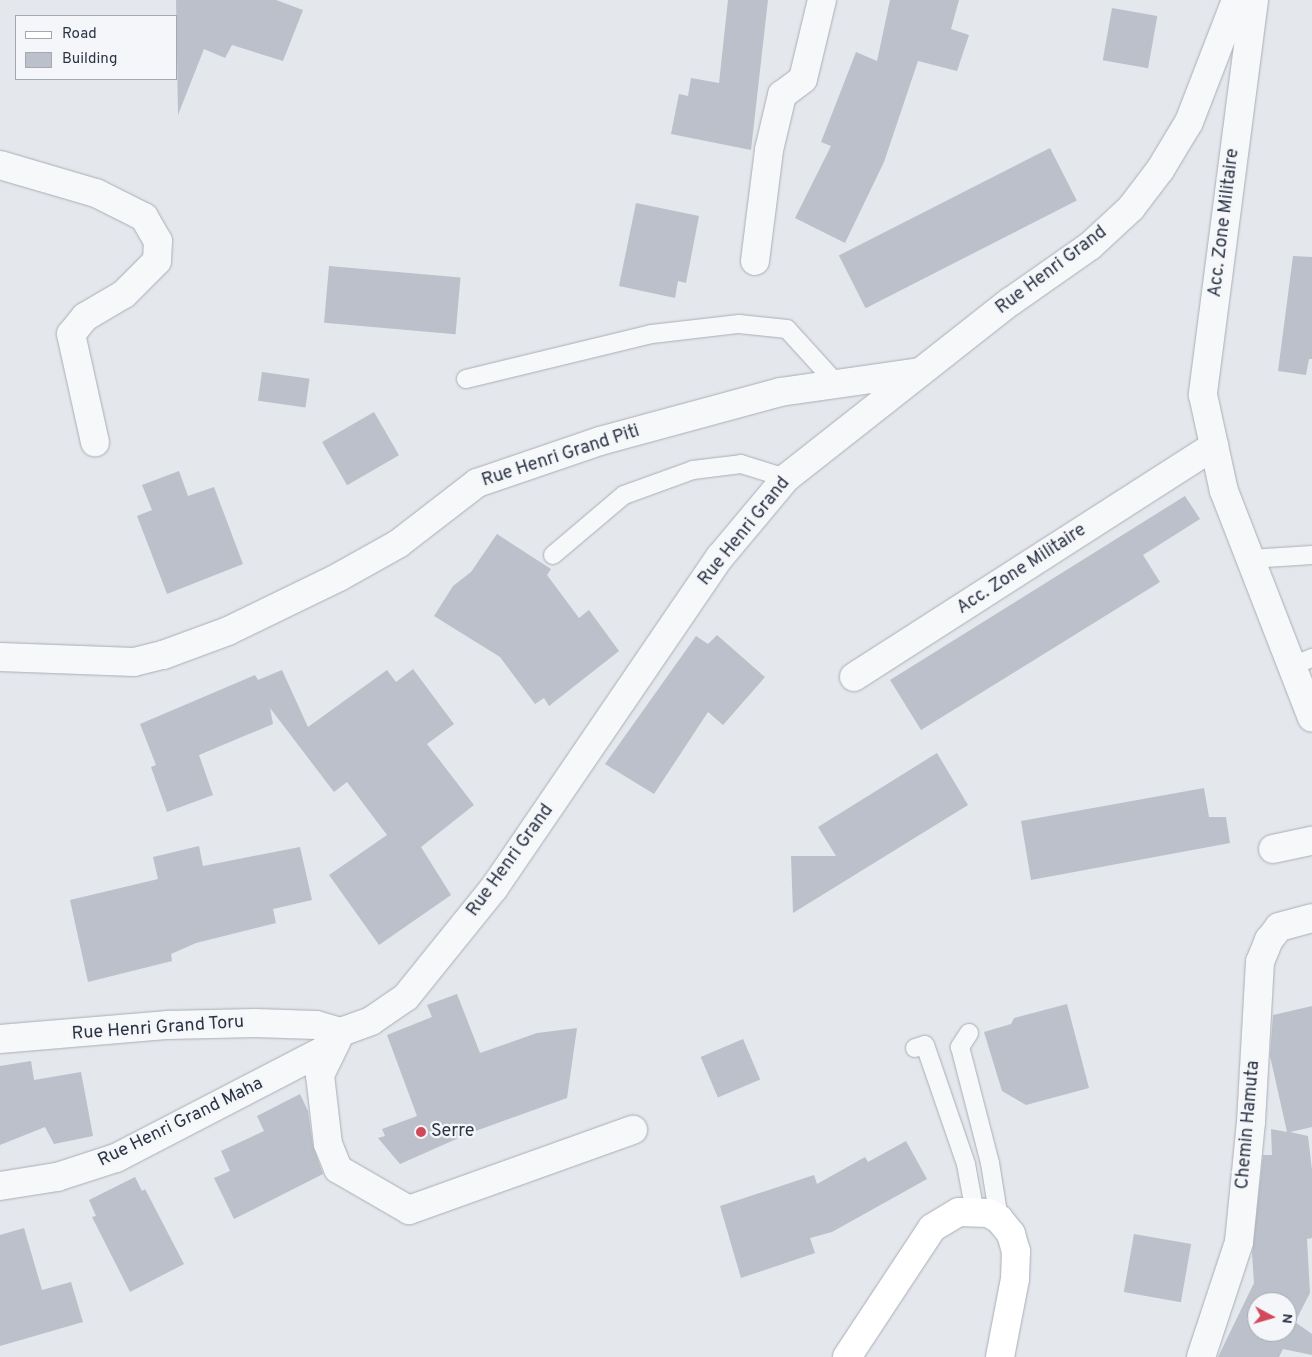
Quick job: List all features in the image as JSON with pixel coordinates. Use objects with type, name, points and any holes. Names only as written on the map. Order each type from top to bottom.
[{"type":"main road","points":[[848,1357],[932,1228],[959,1212],[987,1216],[1011,1234],[1016,1251],[1015,1279],[1000,1357]]},
{"type":"street","points":[[755,261],[769,150],[782,95],[803,79],[822,0]]},
{"type":"street","name":"Rue Henri Grand","points":[[328,1035],[371,1021],[406,996],[494,888],[720,557],[786,478],[1010,302],[1090,246],[1131,208],[1160,170],[1189,122],[1236,0]]},
{"type":"street","name":"Acc. Zone Militaire","points":[[1254,0],[1203,395],[1224,491],[1250,559],[1302,662],[1312,718]]},
{"type":"street","points":[[0,165],[96,193],[144,217],[158,241],[157,261],[124,294],[85,317],[71,334],[95,442]]},
{"type":"street","name":"Rue Henri Grand Piti","points":[[0,657],[134,662],[163,655],[228,630],[339,578],[398,544],[477,483],[600,441],[780,392],[922,372]]},
{"type":"street","name":"Acc. Zone Militaire","points":[[854,677],[1214,446]]},
{"type":"street","points":[[1273,849],[1312,841]]},
{"type":"street","name":"Chemin Hamuta","points":[[1201,1357],[1239,1242],[1251,1122],[1260,962],[1269,940],[1279,927],[1312,918]]},
{"type":"street","name":"Rue Henri Grand Toru","points":[[0,1039],[168,1026],[328,1035]]},
{"type":"street","points":[[328,1035],[320,1075],[328,1144],[338,1169],[364,1187],[409,1210],[633,1130]]},
{"type":"street","name":"Rue Henri Grand Maha","points":[[0,1186],[57,1177],[116,1158],[328,1035]]},
{"type":"lane","points":[[466,379],[652,334],[739,324],[787,329],[837,384]]},
{"type":"lane","points":[[553,555],[624,496],[693,470],[741,464],[786,478]]},
{"type":"lane","points":[[1250,559],[1312,555]]},
{"type":"lane","points":[[969,1033],[960,1047],[990,1163],[987,1216]]},
{"type":"lane","points":[[915,1048],[925,1044],[966,1164],[987,1216]]},
{"type":"building","points":[[176,0],[276,0],[303,10],[283,61],[232,45],[225,58],[204,49],[178,115],[178,15],[176,15]]},
{"type":"building","points":[[728,0],[768,0],[751,150],[671,134],[679,94],[688,96],[691,78],[719,83]]},
{"type":"building","points":[[890,0],[959,0],[951,29],[969,35],[957,71],[918,61],[884,162],[845,243],[795,218],[831,146],[821,142],[856,52],[877,61]]},
{"type":"building","points":[[1112,8],[1157,16],[1148,68],[1103,60]]},
{"type":"building","points":[[1050,148],[1077,201],[866,308],[839,256]]},
{"type":"building","points":[[636,203],[699,216],[686,283],[678,281],[675,298],[619,286]]},
{"type":"building","points":[[1293,256],[1312,257],[1312,359],[1309,359],[1306,375],[1278,371]]},
{"type":"building","points":[[329,266],[460,278],[456,334],[324,323]]},
{"type":"building","points":[[262,372],[310,379],[305,407],[258,401]]},
{"type":"building","points":[[374,412],[399,455],[347,485],[322,442]]},
{"type":"building","points":[[179,471],[188,496],[214,487],[243,564],[167,594],[137,516],[152,510],[142,485]]},
{"type":"building","points":[[1185,496],[1200,519],[1143,555],[1160,582],[921,730],[890,680]]},
{"type":"building","points":[[497,534],[551,569],[547,575],[579,618],[589,610],[619,651],[549,706],[544,698],[535,704],[500,657],[434,616],[453,586],[471,572]]},
{"type":"building","points":[[717,635],[765,677],[723,725],[708,712],[654,794],[605,764],[696,636],[708,644]]},
{"type":"building","points":[[413,669],[454,724],[427,744],[474,805],[421,847],[451,895],[379,945],[329,875],[387,835],[347,782],[334,792],[270,708],[273,724],[199,755],[213,795],[167,812],[151,767],[156,765],[140,724],[255,675],[258,680],[282,670],[308,727],[387,670],[396,682]]},
{"type":"building","points":[[937,753],[968,805],[793,913],[791,856],[836,856],[818,827]]},
{"type":"building","points":[[1204,788],[1209,817],[1226,817],[1230,843],[1031,880],[1021,821]]},
{"type":"building","points":[[199,846],[203,866],[300,847],[312,900],[273,909],[276,923],[196,943],[171,954],[172,961],[88,982],[70,900],[158,879],[153,857]]},
{"type":"building","points":[[457,994],[480,1053],[537,1033],[577,1028],[567,1098],[470,1133],[400,1164],[378,1138],[385,1136],[382,1129],[417,1116],[387,1035],[432,1017],[427,1005]]},
{"type":"building","points":[[1067,1004],[1089,1088],[1026,1105],[1002,1091],[984,1032],[1011,1024],[1014,1018]]},
{"type":"building","points":[[1312,1006],[1312,1127],[1290,1132],[1308,1136],[1312,1170],[1312,1238],[1307,1239],[1310,1293],[1297,1318],[1297,1292],[1250,1292],[1254,1283],[1252,1254],[1263,1155],[1272,1155],[1271,1129],[1287,1132],[1270,1056],[1273,1015]]},
{"type":"building","points":[[743,1039],[760,1080],[718,1097],[701,1057]]},
{"type":"building","points":[[31,1061],[34,1080],[81,1072],[93,1136],[54,1144],[45,1127],[0,1145],[0,1066]]},
{"type":"building","points":[[300,1094],[308,1111],[313,1146],[323,1174],[234,1219],[214,1178],[230,1171],[221,1151],[264,1131],[257,1116]]},
{"type":"building","points":[[906,1141],[927,1179],[832,1232],[810,1238],[815,1253],[741,1278],[720,1206],[814,1175],[817,1184],[865,1157],[868,1162]]},
{"type":"building","points":[[135,1177],[142,1191],[145,1189],[184,1264],[130,1292],[92,1217],[96,1216],[89,1200]]},
{"type":"building","points":[[24,1228],[42,1290],[71,1282],[83,1322],[0,1346],[0,1235]]},
{"type":"building","points":[[1134,1234],[1191,1244],[1181,1302],[1124,1292]]},
{"type":"building","points":[[1247,1297],[1247,1342],[1297,1342],[1297,1323],[1312,1334],[1312,1355],[1283,1349],[1279,1357],[1218,1357]]},
{"type":"place","name":"Serre","points":[[421,1132]]}]
